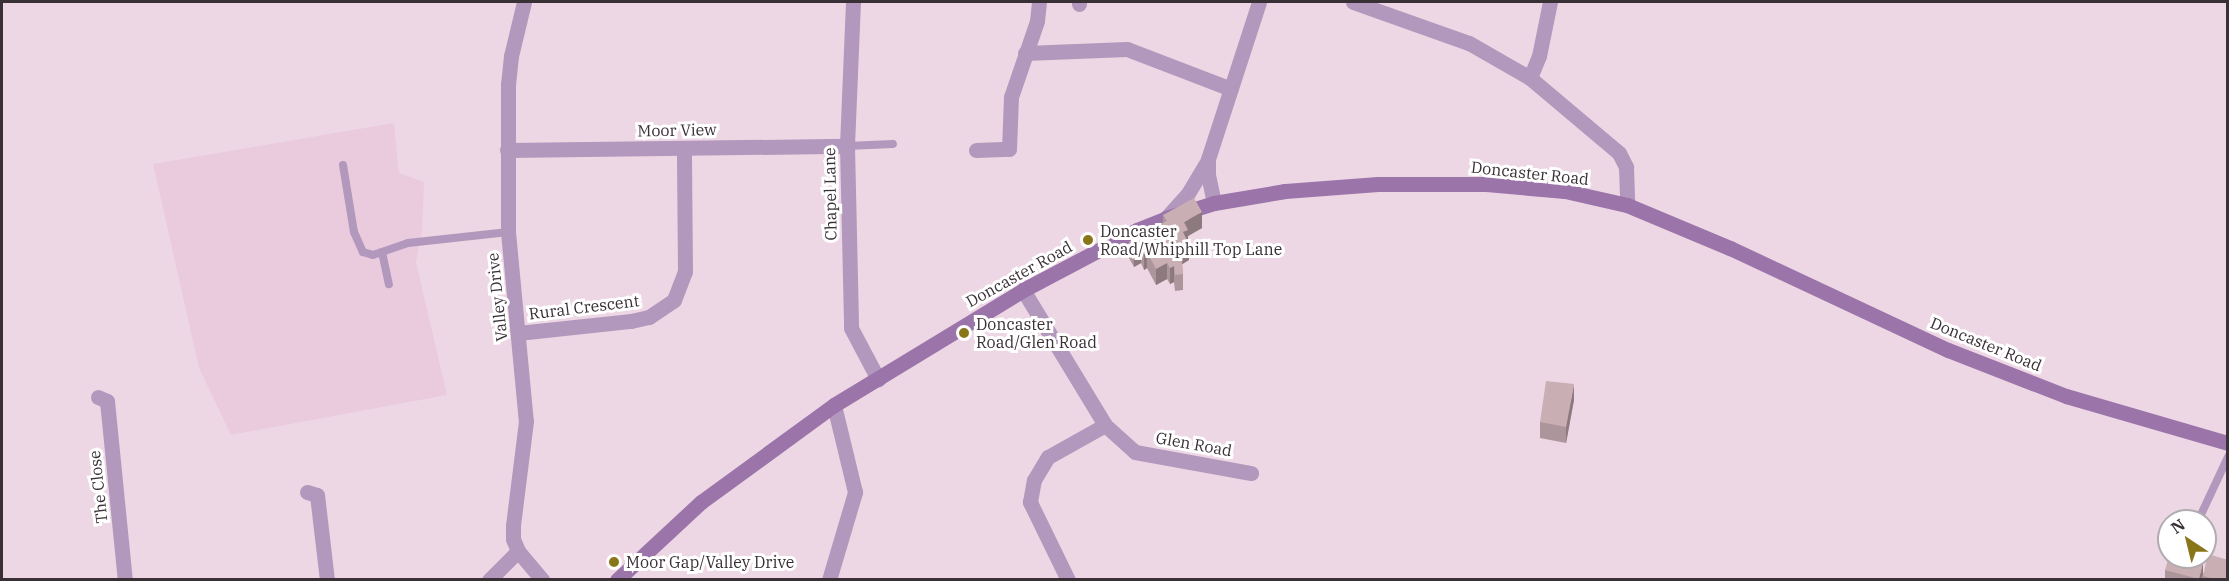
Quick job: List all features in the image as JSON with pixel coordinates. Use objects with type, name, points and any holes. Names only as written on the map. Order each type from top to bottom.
[{"type":"main road","name":"Doncaster Road","points":[[617,579],[701,502],[834,405],[1023,290],[1166,218],[1214,202],[1285,191],[1378,184],[1440,183],[1565,191],[1627,205],[1730,248],[1948,350],[2066,396],[2228,443]]},
{"type":"street","name":"Valley Drive","points":[[518,551],[513,539],[513,526],[526,421],[508,232],[507,150],[511,56],[524,2]]},
{"type":"street","name":"Chapel Lane","points":[[853,2],[848,75],[847,146],[851,328],[878,379]]},
{"type":"street","points":[[976,150],[1009,155],[1011,96],[1037,21],[1039,2]]},
{"type":"street","points":[[1166,218],[1187,195],[1208,160],[1259,2]]},
{"type":"street","points":[[1353,2],[1469,43],[1530,78],[1619,153],[1626,167],[1627,205]]},
{"type":"street","points":[[1530,78],[1539,57],[1550,2]]},
{"type":"street","points":[[1025,53],[1127,49],[1231,89]]},
{"type":"street","name":"Moor View","points":[[507,150],[847,146]]},
{"type":"street","name":"Rural Crescent","points":[[518,333],[631,321],[649,317],[674,300],[685,272],[684,148]]},
{"type":"street","points":[[1208,160],[1208,175],[1214,202]]},
{"type":"street","name":"Glen Road","points":[[1023,290],[1105,425],[1135,452],[1251,473]]},
{"type":"street","name":"The Close","points":[[107,398],[125,579]]},
{"type":"street","points":[[829,579],[855,492],[834,405]]},
{"type":"street","points":[[1068,579],[1030,502],[1034,480],[1048,457],[1105,425]]},
{"type":"street","points":[[317,492],[327,579]]},
{"type":"street","points":[[489,579],[518,551],[542,579]]},
{"type":"lane","points":[[847,146],[892,144]]},
{"type":"lane","points":[[343,165],[358,243],[363,252],[373,255],[408,243],[508,232]]},
{"type":"lane","points":[[382,252],[389,284]]},
{"type":"lane","points":[[2204,509],[2228,457]]},
{"type":"shaded area","points":[[394,123],[399,173],[424,182],[422,232],[416,262],[447,395],[231,435],[199,368],[153,164]]},
{"type":"building","points":[[1194,198],[1202,212],[1184,222],[1188,230],[1183,232],[1189,244],[1176,252],[1182,262],[1183,274],[1175,275],[1174,266],[1170,268],[1167,263],[1156,269],[1147,252],[1144,254],[1141,247],[1134,251],[1129,242],[1167,221],[1163,215]]},
{"type":"building","points":[[1546,381],[1574,384],[1566,427],[1540,422]]},
{"type":"building","points":[[2217,557],[2228,560],[2228,579],[2203,576],[2205,569],[2217,569]]},
{"type":"building","points":[[2165,569],[2201,569],[2199,579]]},
{"type":"place","name":"Doncaster Road/Whiphill Top Lane","points":[[1088,240]]},
{"type":"place","name":"Doncaster Road/Glen Road","points":[[964,333]]},
{"type":"place","name":"Moor Gap/Valley Drive","points":[[614,562]]}]
